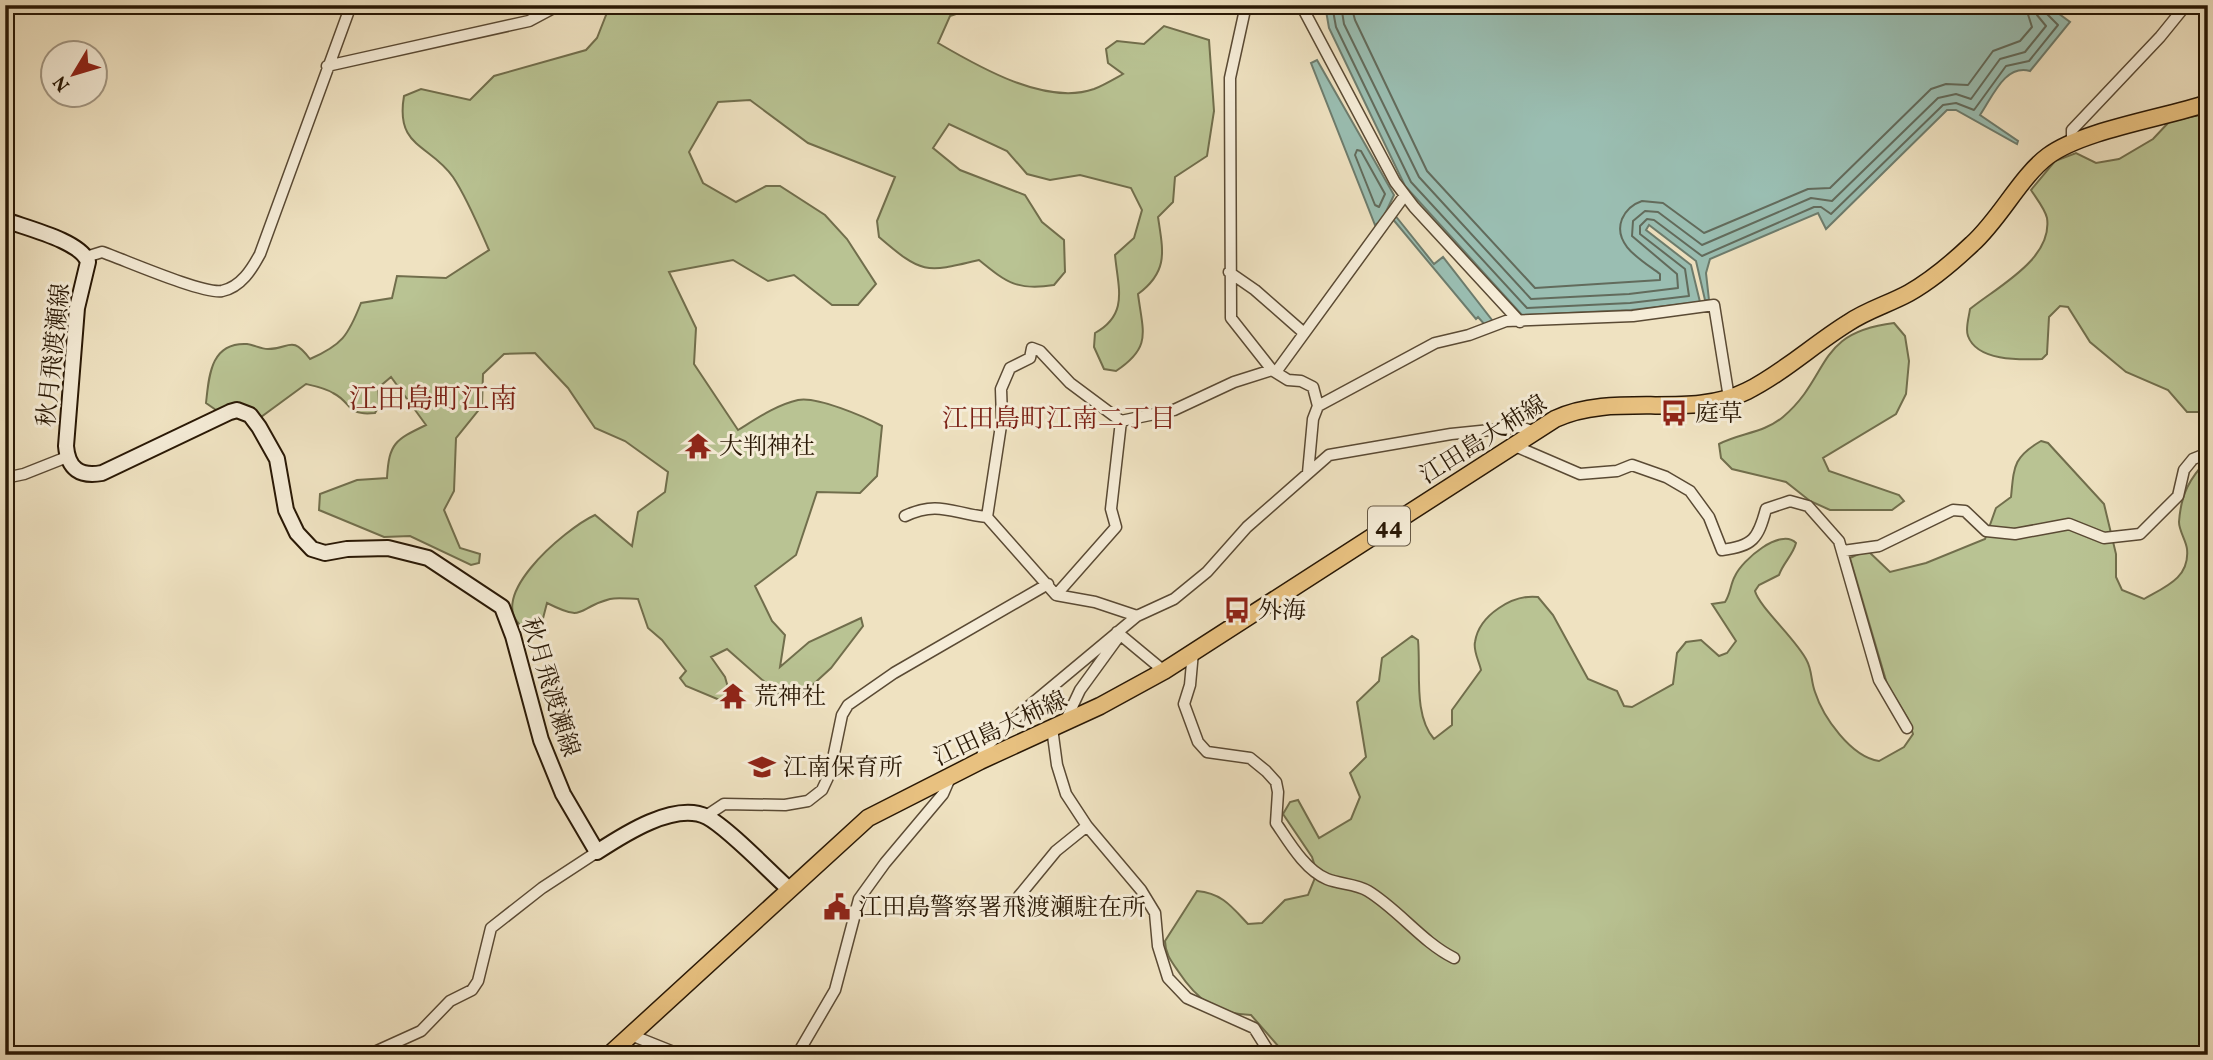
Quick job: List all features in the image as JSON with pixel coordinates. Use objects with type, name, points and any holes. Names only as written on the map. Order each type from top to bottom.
[{"type":"main road","name":"江田島大柿線","points":[[609,1055],[868,818],[1164,671],[1562,416],[1588,407],[1706,402],[1728,398],[1758,385],[1860,315],[1923,284],[1983,234],[2035,168],[2047,157],[2072,143],[2208,103]]},
{"type":"main road","name":"秋月飛渡瀬線","points":[[5,220],[70,244],[86,257],[78,308],[67,457],[74,469],[83,474],[102,473],[230,412],[237,410],[250,415],[277,459],[286,510],[297,533],[312,549],[325,553],[347,549],[387,548],[428,558],[502,607],[550,763],[563,794],[597,852]]},
{"type":"main road","points":[[597,852],[627,832],[656,820],[677,815],[706,816],[789,889]]},
{"type":"street","points":[[86,257],[102,252],[210,291],[231,288],[241,280],[260,254],[351,5]]},
{"type":"street","points":[[327,66],[529,21],[559,5]]},
{"type":"street","points":[[1246,5],[1230,78],[1231,318],[1274,371],[1287,380],[1301,381],[1313,387],[1318,406],[1313,419],[1308,473]]},
{"type":"street","points":[[1301,5],[1378,154],[1405,195],[1520,321]]},
{"type":"street","points":[[2072,143],[2072,130],[2160,37],[2186,5]]},
{"type":"street","points":[[987,517],[1002,419],[1001,389],[1010,368],[1030,358],[1032,348],[1040,351],[1070,383],[1121,421],[1174,410],[1234,382],[1274,371],[1405,195]]},
{"type":"street","points":[[1229,272],[1255,290],[1304,333]]},
{"type":"street","points":[[1318,406],[1435,343],[1469,335],[1506,321],[1633,316],[1714,305],[1728,398]]},
{"type":"street","points":[[1056,595],[1116,527],[1111,509],[1121,421]]},
{"type":"street","points":[[980,761],[985,748],[1023,711],[1119,634],[1137,616],[1174,599],[1329,455],[1451,433],[1520,427],[1535,432]]},
{"type":"street","points":[[1514,446],[1580,474],[1617,471],[1632,465],[1666,477],[1690,491],[1709,517],[1722,550],[1747,545],[1760,532],[1766,509],[1790,500],[1808,506],[1821,517],[1843,551],[1879,680],[1907,728]]},
{"type":"street","points":[[1843,551],[1879,546],[1953,510],[1965,511],[1986,531],[2015,534],[2069,524],[2104,538],[2140,534],[2178,496],[2184,470],[2193,459],[2203,455],[2208,458]]},
{"type":"street","points":[[5,478],[67,457]]},
{"type":"street","points":[[905,516],[922,508],[943,507],[987,517],[1056,595],[1095,602],[1137,616]]},
{"type":"street","points":[[706,816],[723,804],[785,804],[807,801],[822,790],[826,782],[842,715],[848,705],[894,673],[1048,584]]},
{"type":"street","points":[[1119,634],[1164,671]]},
{"type":"street","points":[[1119,634],[1058,725],[1057,765],[1066,794],[1087,826],[1141,890],[1155,913],[1158,946],[1168,978],[1187,998],[1254,1028],[1271,1055]]},
{"type":"street","points":[[1193,652],[1190,685],[1184,704],[1198,742],[1207,752],[1250,758],[1276,782],[1276,823],[1314,872],[1367,890],[1411,924],[1438,950],[1454,958]]},
{"type":"street","points":[[797,1055],[835,990],[859,899],[885,863],[943,794],[950,778]]},
{"type":"street","points":[[1019,896],[1056,850],[1087,826]]},
{"type":"street","points":[[368,1055],[421,1031],[450,1001],[472,990],[478,981],[491,928],[542,888],[597,852]]},
{"type":"street","points":[[632,1035],[681,1055]]},
{"type":"green space","points":[[610,5],[983,5],[950,16],[938,43],[993,73],[1034,88],[1055,92],[1075,93],[1094,89],[1123,74],[1108,63],[1106,49],[1117,41],[1144,44],[1164,26],[1209,40],[1214,111],[1207,156],[1175,177],[1173,202],[1158,217],[1162,260],[1155,277],[1138,294],[1143,329],[1140,346],[1116,371],[1104,369],[1094,347],[1095,333],[1106,326],[1117,309],[1119,289],[1115,255],[1134,238],[1142,210],[1131,188],[1080,175],[1050,180],[1027,174],[1007,151],[949,124],[933,148],[960,170],[1025,195],[1042,222],[1064,240],[1065,272],[1054,285],[1031,287],[1006,280],[979,260],[947,267],[925,267],[905,258],[879,237],[877,221],[895,177],[808,143],[750,100],[718,102],[689,152],[703,183],[736,202],[766,186],[780,186],[825,215],[847,239],[876,284],[858,305],[832,305],[794,275],[768,281],[733,260],[669,272],[696,328],[694,364],[738,430],[782,405],[798,400],[817,401],[841,408],[882,426],[877,476],[860,493],[817,492],[796,555],[755,586],[772,621],[785,635],[780,667],[809,642],[861,618],[863,626],[831,668],[794,702],[784,699],[727,649],[711,657],[725,677],[729,691],[722,701],[686,686],[680,678],[686,671],[662,640],[648,628],[638,599],[610,599],[575,613],[547,603],[541,626],[529,631],[515,619],[512,603],[531,568],[547,550],[582,523],[595,515],[632,546],[638,512],[665,492],[668,472],[625,441],[595,428],[568,388],[535,353],[504,354],[483,374],[482,406],[456,438],[454,491],[444,510],[460,548],[480,554],[479,563],[471,565],[410,536],[384,537],[319,510],[320,494],[357,480],[387,478],[390,457],[396,444],[426,425],[391,377],[378,388],[379,406],[375,413],[354,411],[330,391],[306,384],[261,417],[239,408],[216,410],[206,403],[214,363],[225,349],[247,344],[268,349],[294,345],[310,359],[330,349],[343,338],[361,303],[392,298],[397,276],[446,278],[489,250],[453,177],[409,136],[403,113],[404,96],[421,89],[470,100],[494,76],[586,50],[597,38]]},
{"type":"green space","points":[[2198,115],[2208,116],[2208,412],[2187,412],[2168,390],[2126,372],[2090,342],[2068,307],[2060,306],[2049,317],[2047,354],[2042,359],[1989,355],[1973,344],[1967,330],[1970,309],[2021,271],[2041,246],[2047,233],[2047,218],[2031,190],[2055,161],[2076,153],[2096,163],[2119,159],[2153,139],[2169,122]]},
{"type":"green space","points":[[1894,323],[1905,336],[1909,361],[1906,394],[1896,414],[1823,458],[1829,471],[1899,495],[1904,501],[1892,510],[1830,510],[1810,501],[1786,482],[1732,469],[1721,458],[1719,444],[1760,430],[1783,417],[1799,401],[1837,346],[1850,336],[1868,328]]},
{"type":"green space","points":[[2041,441],[2048,443],[2104,504],[2116,554],[2116,577],[2122,590],[2144,599],[2168,586],[2184,567],[2187,549],[2179,522],[2182,503],[2191,480],[2208,459],[2208,1055],[1841,1055],[1836,1051],[1828,1055],[1286,1055],[1251,1015],[1227,1012],[1200,998],[1171,960],[1165,941],[1197,891],[1220,898],[1248,924],[1262,923],[1285,900],[1308,895],[1317,873],[1312,857],[1283,814],[1290,802],[1298,800],[1319,838],[1351,819],[1360,797],[1350,773],[1366,757],[1357,702],[1379,681],[1382,658],[1412,636],[1418,640],[1420,705],[1427,729],[1434,739],[1452,725],[1452,710],[1481,670],[1475,645],[1483,623],[1499,608],[1518,599],[1538,597],[1553,615],[1588,679],[1617,691],[1624,706],[1632,707],[1673,684],[1677,653],[1686,642],[1701,640],[1719,656],[1727,653],[1736,641],[1712,604],[1725,602],[1739,569],[1753,554],[1772,542],[1789,539],[1796,543],[1793,551],[1779,575],[1759,585],[1755,591],[1758,598],[1802,653],[1809,665],[1824,713],[1849,744],[1858,752],[1879,761],[1904,747],[1913,734],[1908,719],[1887,684],[1850,558],[1867,550],[1890,572],[1926,563],[1985,539],[1996,508],[2011,497],[2014,470],[2020,458]]},
{"type":"water","points":[[1325,5],[2047,5],[2070,22],[2030,71],[2013,72],[2000,83],[1980,115],[2018,141],[2017,144],[1956,110],[1947,110],[1826,229],[1818,213],[1710,259],[1706,273],[1709,300],[1705,300],[1696,261],[1649,225],[1646,230],[1691,265],[1700,302],[1631,310],[1522,315],[1405,186],[1329,28]]},
{"type":"water","points":[[1317,60],[1394,195],[1382,220],[1375,225],[1311,63]]},
{"type":"water","points":[[1394,214],[1434,264],[1443,257],[1492,320],[1485,325],[1478,317],[1476,319],[1391,217]]},
{"type":"place","name":"庭草","points":[[1674,413]]},
{"type":"place","name":"大判神社","points":[[698,446]]},
{"type":"place","name":"外海","points":[[1237,610]]},
{"type":"place","name":"荒神社","points":[[733,696]]},
{"type":"place","name":"江南保育所","points":[[762,767]]},
{"type":"place","name":"江田島警察署飛渡瀬駐在所","points":[[837,907]]},
{"type":"district","name":"江田島町江南","points":[[433,398]]},
{"type":"district","name":"江田島町江南二丁目","points":[[1059,418]]}]
